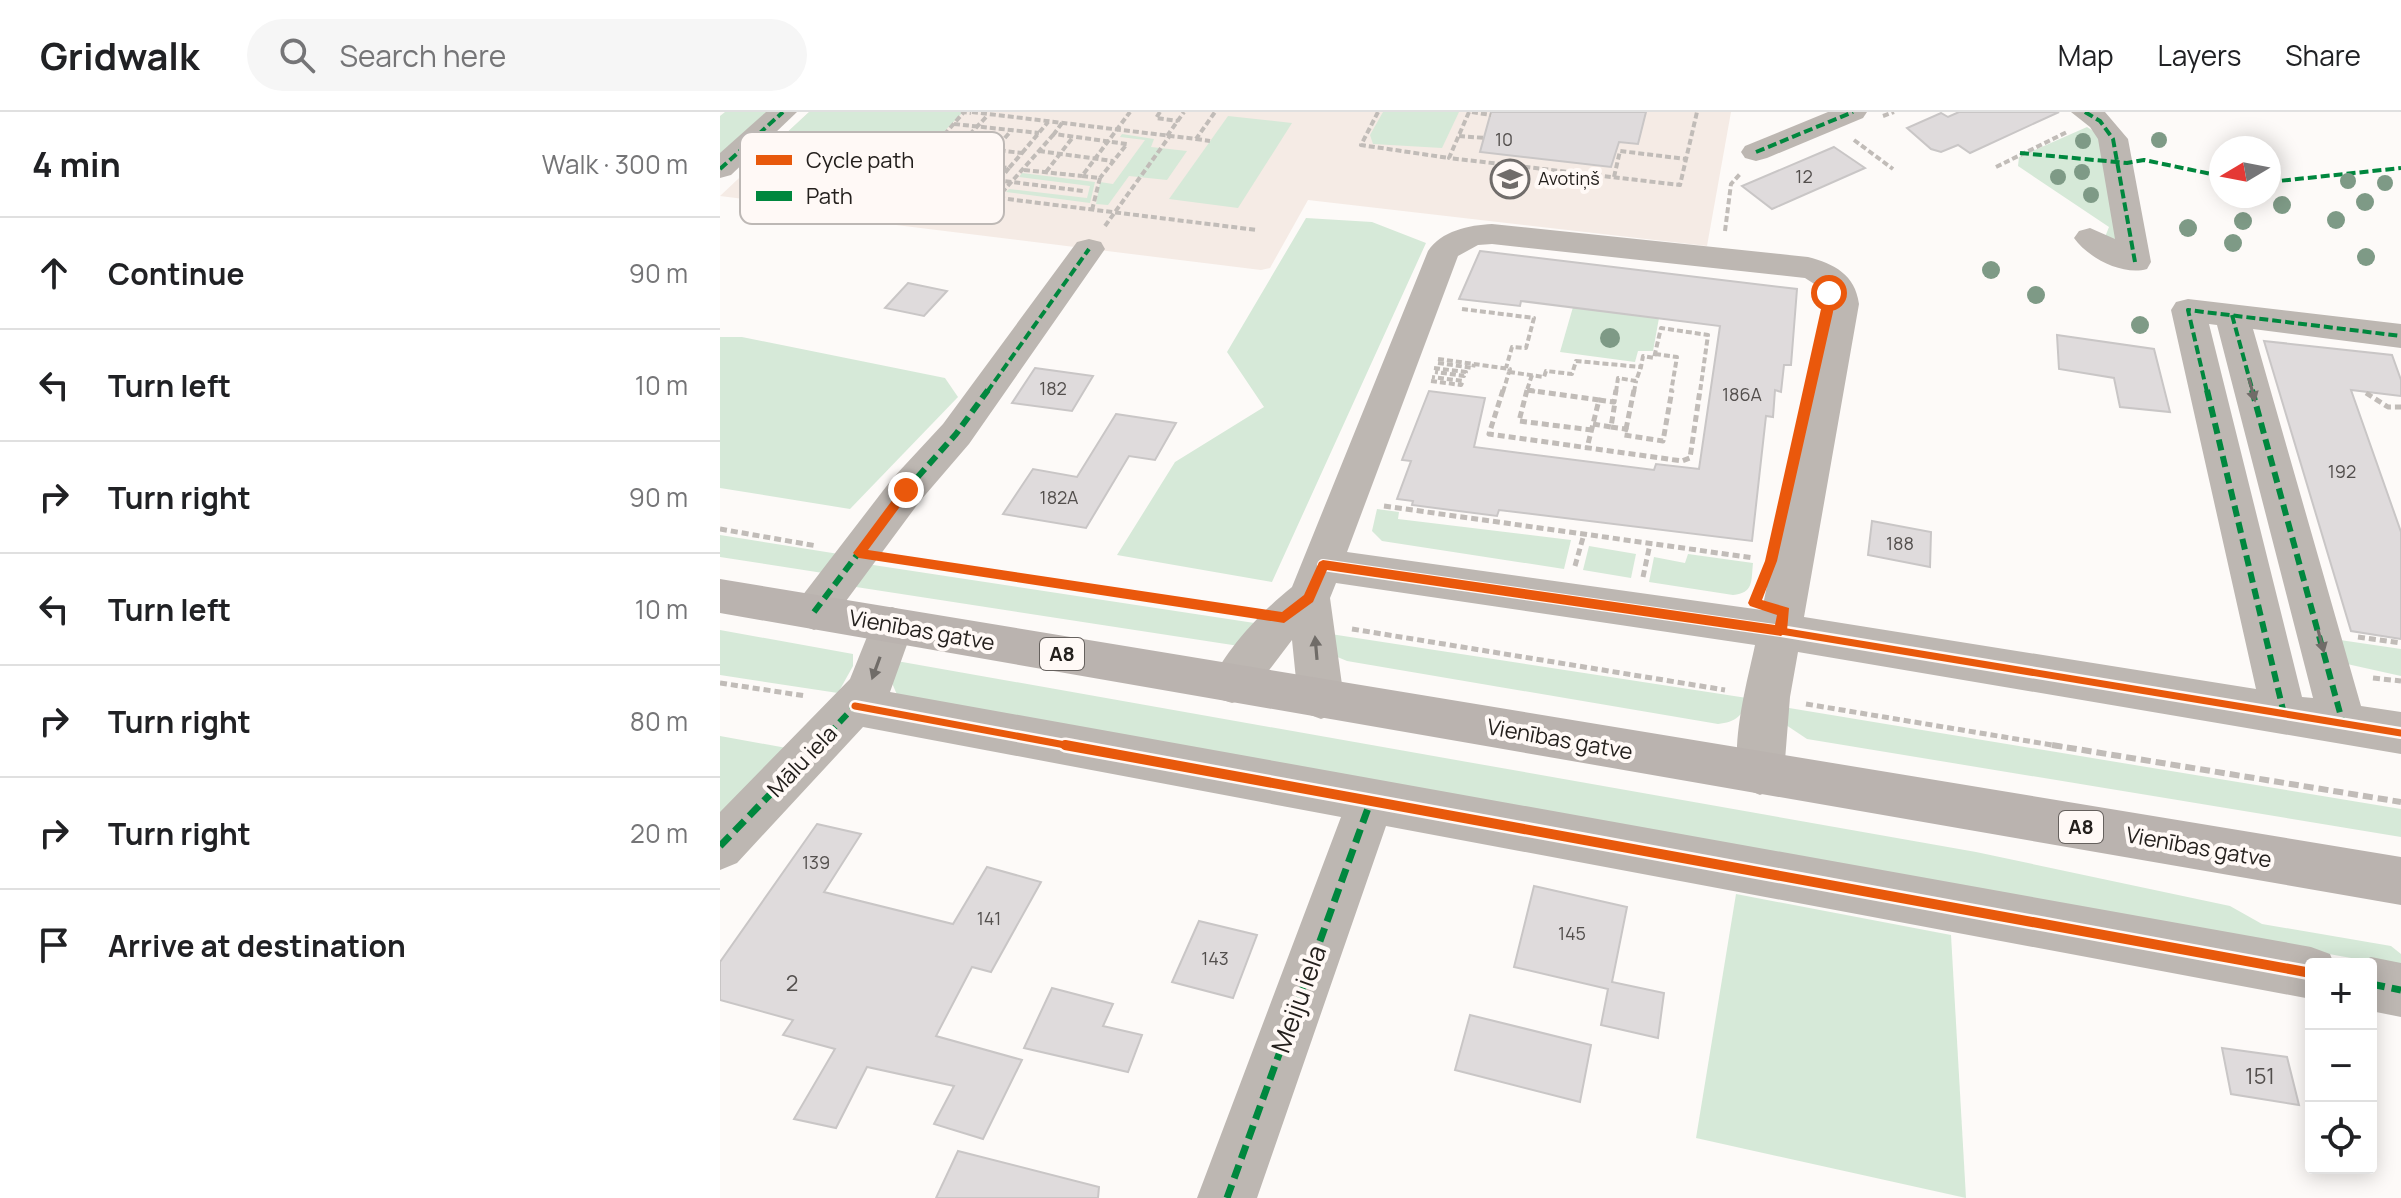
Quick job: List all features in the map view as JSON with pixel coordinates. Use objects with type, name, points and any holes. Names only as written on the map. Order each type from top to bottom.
[{"type":"highway","name":"Vienības gatve","points":[[720,596],[2401,881]]},
{"type":"street","points":[[761,132],[783,112]]},
{"type":"street","points":[[2080,120],[2100,121],[2113,139],[2135,262],[2118,256],[2090,238]]},
{"type":"street","points":[[1756,152],[1848,122]]},
{"type":"street","points":[[720,169],[740,151]]},
{"type":"street","points":[[1232,684],[1307,601],[1444,251],[1454,243],[1468,236],[1492,234],[1808,268],[1832,279],[1842,290],[1842,304],[1767,697],[1760,773]]},
{"type":"street","points":[[814,612],[906,490],[956,434],[1089,249]]},
{"type":"street","points":[[2284,714],[2188,310],[2401,336]]},
{"type":"street","points":[[2232,315],[2343,724]]},
{"type":"street","points":[[1307,601],[1781,631],[2401,733]]},
{"type":"street","points":[[1307,601],[1321,699]]},
{"type":"street","name":"Mālu iela","points":[[720,846],[861,698],[892,625]]},
{"type":"street","points":[[861,698],[1371,800],[2305,972]]},
{"type":"street","name":"Meiju iela","points":[[1227,1198],[1371,800]]},
{"type":"street","points":[[2377,985],[2401,990]]},
{"type":"path","points":[[947,132],[964,112],[972,112],[1210,141]]},
{"type":"path","points":[[1082,176],[1130,112]]},
{"type":"path","points":[[1160,112],[1156,118],[1178,121]]},
{"type":"path","points":[[1089,249],[1184,112]]},
{"type":"path","points":[[1196,139],[1215,112]]},
{"type":"path","points":[[1378,112],[1361,145],[1680,185],[1697,112]]},
{"type":"path","points":[[1449,158],[1470,112],[1491,115]]},
{"type":"path","points":[[973,132],[988,115]]},
{"type":"path","points":[[1996,167],[2080,120]]},
{"type":"path","points":[[1004,174],[1048,122]]},
{"type":"path","points":[[1848,122],[1893,169]]},
{"type":"path","points":[[1004,190],[1062,123]]},
{"type":"path","points":[[954,124],[1039,133]]},
{"type":"path","points":[[1004,139],[1011,130]]},
{"type":"path","points":[[1054,134],[1127,144],[1100,178],[1092,210]]},
{"type":"path","points":[[1046,172],[1073,136]]},
{"type":"path","points":[[1459,136],[1485,138]]},
{"type":"path","points":[[1004,151],[1022,153]]},
{"type":"path","points":[[1039,151],[1114,161]]},
{"type":"path","points":[[1614,177],[1620,151],[1686,159]]},
{"type":"path","points":[[1004,167],[1009,168]]},
{"type":"path","points":[[1023,170],[1100,178]]},
{"type":"path","points":[[1004,181],[1083,191]]},
{"type":"path","points":[[1004,198],[1257,230]]},
{"type":"path","points":[[1462,309],[1534,318],[1526,348],[1512,347],[1489,434],[1682,461],[1690,458],[1708,335],[1661,328],[1654,358],[1643,356],[1624,435],[1663,441],[1677,357],[1655,354]]},
{"type":"path","points":[[1425,357],[1544,377],[1546,371],[1572,374],[1576,361],[1641,367]]},
{"type":"path","points":[[1422,380],[1461,385],[1463,381],[1430,377],[1432,372],[1464,376],[1466,372],[1433,368],[1434,363],[1473,368],[1474,364]]},
{"type":"path","points":[[1532,375],[1519,421],[1626,429]]},
{"type":"path","points":[[1611,427],[1617,403],[1614,402],[1618,378],[1636,381]]},
{"type":"path","points":[[1527,390],[1614,402]]},
{"type":"path","points":[[2366,393],[2388,407],[2401,407]]},
{"type":"path","points":[[1587,448],[1599,400]]},
{"type":"path","points":[[1371,504],[1756,559]]},
{"type":"path","points":[[720,529],[859,553],[1307,601],[1767,697],[2401,802]]},
{"type":"path","points":[[1573,575],[1584,534]]},
{"type":"path","points":[[1641,585],[1650,544]]},
{"type":"path","points":[[2347,635],[2401,643]]},
{"type":"path","points":[[720,683],[827,699],[861,698]]},
{"type":"shaded area","points":[[809,112],[1731,112],[1707,246],[1308,200],[1270,268],[1261,270],[896,225],[1004,224],[1004,132],[788,132]]},
{"type":"shaded area","points":[[740,177],[740,199],[720,196]]},
{"type":"green space","points":[[725,112],[774,112],[752,132],[740,132],[740,142],[720,160],[720,116]]},
{"type":"green space","points":[[809,112],[963,112],[944,132],[787,132]]},
{"type":"green space","points":[[1383,112],[1459,112],[1442,148],[1373,144],[1370,135]]},
{"type":"green space","points":[[1228,116],[1292,123],[1238,208],[1169,199]]},
{"type":"green space","points":[[2087,127],[2101,136],[2123,246],[2105,237],[2109,227],[2018,166],[2019,157]]},
{"type":"green space","points":[[1122,134],[1154,139],[1151,147],[1187,151],[1167,180],[1129,176],[1108,205],[1096,204],[1100,182],[1113,184],[1145,140],[1120,137]]},
{"type":"green space","points":[[1022,173],[1095,182],[1090,203],[1006,192],[1009,189],[1087,198],[1090,186],[1019,177]]},
{"type":"green space","points":[[1306,218],[1372,222],[1426,243],[1272,582],[1117,555],[1175,462],[1264,407],[1227,352]]},
{"type":"green space","points":[[1573,307],[1659,318],[1653,351],[1638,351],[1635,362],[1560,352]]},
{"type":"green space","points":[[720,337],[742,337],[945,378],[958,397],[850,509],[720,488]]},
{"type":"green space","points":[[1377,509],[1399,512],[1398,519],[1571,540],[1564,569],[1382,541],[1372,531]]},
{"type":"green space","points":[[720,535],[845,555],[823,573],[720,557]]},
{"type":"green space","points":[[1589,546],[1636,554],[1631,578],[1583,570]]},
{"type":"green space","points":[[1688,554],[1753,563],[1748,589],[1733,595],[1649,582],[1654,557],[1685,563]]},
{"type":"green space","points":[[860,563],[1261,624],[1239,646],[856,587]]},
{"type":"green space","points":[[720,630],[853,654],[853,666],[838,693],[720,675]]},
{"type":"green space","points":[[1324,633],[1747,698],[1738,717],[1718,724],[1347,661],[1335,656]]},
{"type":"green space","points":[[2340,640],[2401,649],[2401,676],[2347,664]]},
{"type":"green space","points":[[891,660],[1976,852],[2230,906],[2262,924],[2391,946],[2401,954],[2401,967],[2377,963],[2377,958],[2351,958],[898,697],[892,683]]},
{"type":"green space","points":[[1783,707],[2401,809],[2401,837],[1807,739],[1786,725]]},
{"type":"green space","points":[[720,736],[792,749],[720,823]]},
{"type":"green space","points":[[1736,894],[1951,935],[1966,1198],[1696,1138]]},
{"type":"building","points":[[1491,112],[1646,112],[1638,144],[1619,142],[1611,167],[1480,152]]},
{"type":"building","points":[[1959,112],[2059,112],[1970,153],[1958,145],[1941,152],[1931,149],[1907,128],[1941,113],[1948,117]]},
{"type":"building","points":[[1834,147],[1865,168],[1772,209],[1742,186]]},
{"type":"building","points":[[1480,251],[1797,289],[1791,365],[1784,365],[1781,392],[1775,390],[1773,417],[1766,416],[1752,541],[1499,510],[1497,516],[1412,505],[1413,501],[1397,499],[1411,461],[1402,460],[1429,391],[1485,398],[1474,447],[1654,470],[1656,464],[1699,469],[1720,326],[1521,301],[1520,306],[1459,299]]},
{"type":"building","points":[[908,283],[947,291],[924,316],[885,308]]},
{"type":"building","points":[[2057,335],[2154,349],[2170,412],[2120,407],[2114,378],[2059,369]]},
{"type":"building","points":[[2264,341],[2392,355],[2401,380],[2401,396],[2351,390],[2401,532],[2401,639],[2351,631]]},
{"type":"building","points":[[1035,368],[1093,376],[1072,411],[1012,403]]},
{"type":"building","points":[[1116,414],[1176,423],[1155,460],[1129,456],[1086,528],[1003,514],[1033,469],[1077,477]]},
{"type":"building","points":[[1872,521],[1931,532],[1930,567],[1868,555]]},
{"type":"building","points":[[817,824],[861,834],[824,892],[953,924],[987,867],[1041,882],[991,972],[972,967],[936,1036],[1022,1060],[983,1139],[934,1124],[954,1086],[867,1067],[836,1128],[794,1119],[835,1049],[783,1035],[793,1020],[720,1000],[720,962]]},
{"type":"building","points":[[1534,886],[1627,907],[1612,982],[1664,993],[1658,1038],[1601,1025],[1608,989],[1514,967]]},
{"type":"building","points":[[1199,921],[1257,935],[1233,998],[1172,982]]},
{"type":"building","points":[[1052,988],[1113,1004],[1103,1026],[1142,1035],[1128,1072],[1024,1048]]},
{"type":"building","points":[[1470,1015],[1591,1045],[1580,1102],[1455,1070]]},
{"type":"building","points":[[2222,1048],[2287,1057],[2299,1105],[2231,1094]]},
{"type":"building","points":[[958,1151],[1099,1187],[1098,1198],[936,1198]]},
{"type":"marked path","points":[[761,132],[783,112]]},
{"type":"marked path","points":[[1756,152],[1853,112]]},
{"type":"marked path","points":[[2085,112],[2100,121],[2113,139],[2135,262]]},
{"type":"marked path","points":[[720,169],[740,151]]},
{"type":"marked path","points":[[2020,153],[2127,163],[2144,160],[2209,174]]},
{"type":"marked path","points":[[2281,183],[2401,168]]},
{"type":"marked path","points":[[814,612],[906,490],[956,434],[1089,249]]},
{"type":"marked path","points":[[2284,714],[2188,310],[2401,336]]},
{"type":"marked path","points":[[2232,315],[2343,724]]},
{"type":"marked path","points":[[720,846],[855,706],[861,707]]},
{"type":"marked path","points":[[1227,1198],[1371,800]]},
{"type":"marked path","points":[[2377,985],[2401,990]]},
{"type":"cycle path","points":[[1323,565],[1781,631],[2401,733]]},
{"type":"cycle path","points":[[855,706],[2305,972]]},
{"type":"place","name":"Avotiņš","points":[[1510,179]]},
{"type":"route","points":[[906,490],[859,553],[1284,618],[1309,598],[1323,565],[1781,631],[1784,612],[1754,603],[1771,561],[1828,312],[1829,293]]}]
